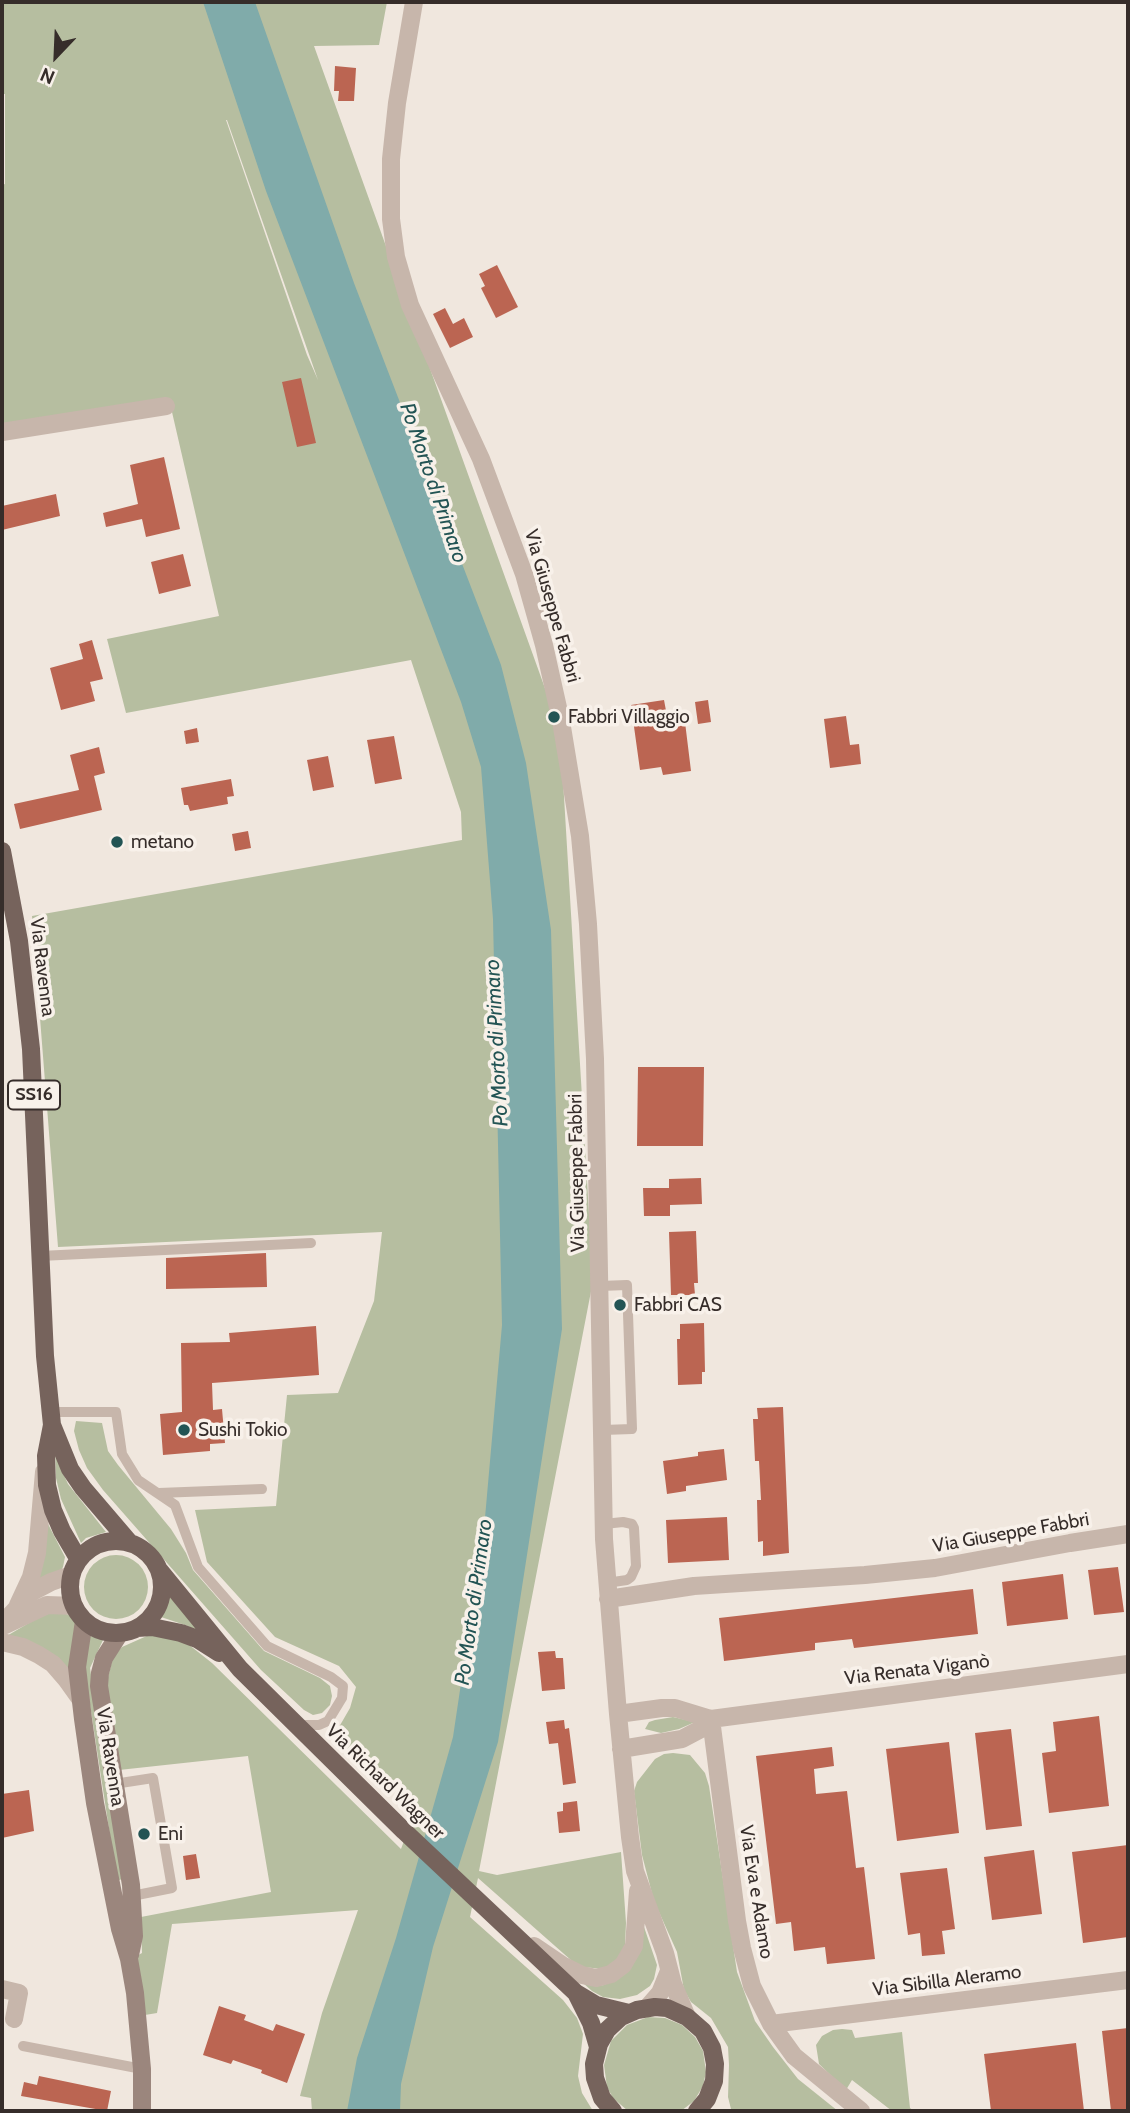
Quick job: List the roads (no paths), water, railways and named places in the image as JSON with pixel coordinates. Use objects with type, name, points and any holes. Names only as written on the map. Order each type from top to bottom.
[{"type":"main road","name":"Via Ravenna","points":[[2,851],[19,941],[29,1025],[45,1356],[51,1419],[46,1455],[47,1485],[53,1510],[75,1568],[70,1587],[79,1613],[77,1667],[95,1804],[134,1936],[129,1959],[142,2069],[142,2111]]},
{"type":"main road","name":"Via Ravenna","points":[[51,1419],[70,1469],[130,1544],[148,1553],[160,1571],[162,1582],[160,1602],[155,1613],[129,1631],[104,1658],[100,1673],[99,1686],[114,1784],[123,1897]]},
{"type":"main road","points":[[75,1568],[90,1549],[98,1545],[120,1541],[130,1544]]},
{"type":"main road","name":"Via Richard Wagner","points":[[160,1571],[240,1669],[404,1831],[576,1993],[596,2005],[638,2010],[667,2008],[687,2017]]},
{"type":"main road","points":[[79,1613],[102,1631],[129,1631]]},
{"type":"main road","name":"Via Richard Wagner","points":[[129,1631],[163,1628],[197,1639],[240,1669]]},
{"type":"main road","name":"Via Richard Wagner","points":[[576,1993],[591,2023],[598,2047],[594,2064],[595,2078],[602,2098],[613,2111]]},
{"type":"main road","points":[[598,2047],[607,2030],[638,2010]]},
{"type":"main road","points":[[687,2017],[703,2031],[712,2048],[715,2064],[712,2090],[717,2111]]},
{"type":"main road","points":[[697,2111],[712,2090]]},
{"type":"street","name":"Via Giuseppe Fabbri","points":[[414,2],[392,140],[390,192],[393,237],[400,272],[411,304],[481,459],[516,547],[544,645],[561,721],[580,836],[589,924],[595,1059],[607,1591],[621,1749],[630,1837],[639,1884],[687,2017]]},
{"type":"street","points":[[2,432],[166,406]]},
{"type":"street","points":[[18,1605],[31,1577],[37,1553],[46,1455]]},
{"type":"street","name":"Via Giuseppe Fabbri","points":[[607,1591],[935,1568],[1070,1542],[1128,1535]]},
{"type":"street","points":[[2,1625],[32,1592],[75,1568]]},
{"type":"street","points":[[2,1625],[47,1605],[79,1613]]},
{"type":"street","points":[[2,1642],[23,1647],[53,1664],[81,1700]]},
{"type":"street","name":"Via Renata Viganò","points":[[618,1714],[675,1708],[710,1719],[1128,1664]]},
{"type":"street","name":"Via Renata Viganò","points":[[621,1749],[682,1739],[699,1730],[710,1719]]},
{"type":"street","name":"Via Eva e Adamo","points":[[710,1719],[742,1948],[752,1986],[771,2024],[800,2062],[861,2111]]},
{"type":"street","name":"Via Richard Wagner","points":[[502,1923],[573,1972],[603,1978],[623,1965],[634,1946],[639,1884]]},
{"type":"street","points":[[638,2010],[660,1993],[669,1971]]},
{"type":"street","name":"Via Sibilla Aleramo","points":[[771,2024],[1128,1980]]},
{"type":"street","points":[[2,1989],[19,1993],[14,2019]]},
{"type":"lane","points":[[40,1256],[311,1243]]},
{"type":"lane","points":[[600,1286],[627,1285],[632,1429],[603,1430]]},
{"type":"lane","points":[[51,1419],[116,1412],[121,1454],[138,1480],[174,1505],[198,1567],[267,1646],[331,1677],[343,1686],[342,1699],[328,1721],[319,1725],[296,1725]]},
{"type":"lane","points":[[159,1493],[262,1489]]},
{"type":"lane","points":[[604,1524],[632,1524],[636,1566],[631,1577],[607,1591]]},
{"type":"lane","points":[[114,1784],[153,1777],[172,1888],[123,1897]]},
{"type":"lane","points":[[23,2046],[142,2069]]},
{"type":"water","name":"Po Morto di Primaro","points":[[203,2],[255,2],[354,283],[501,665],[526,763],[551,930],[562,1329],[498,1742],[433,1947],[401,2084],[400,2111],[347,2111],[357,2058],[396,1938],[453,1737],[484,1529],[502,1325],[493,919],[481,767],[461,702],[266,191]]},
{"type":"place","name":"Fabbri Villaggio","points":[[554,717]]},
{"type":"place","name":"metano","points":[[117,842]]},
{"type":"place","name":"Fabbri CAS","points":[[620,1305]]},
{"type":"place","name":"Sushi Tokio","points":[[184,1430]]},
{"type":"place","name":"Eni","points":[[144,1834]]}]
